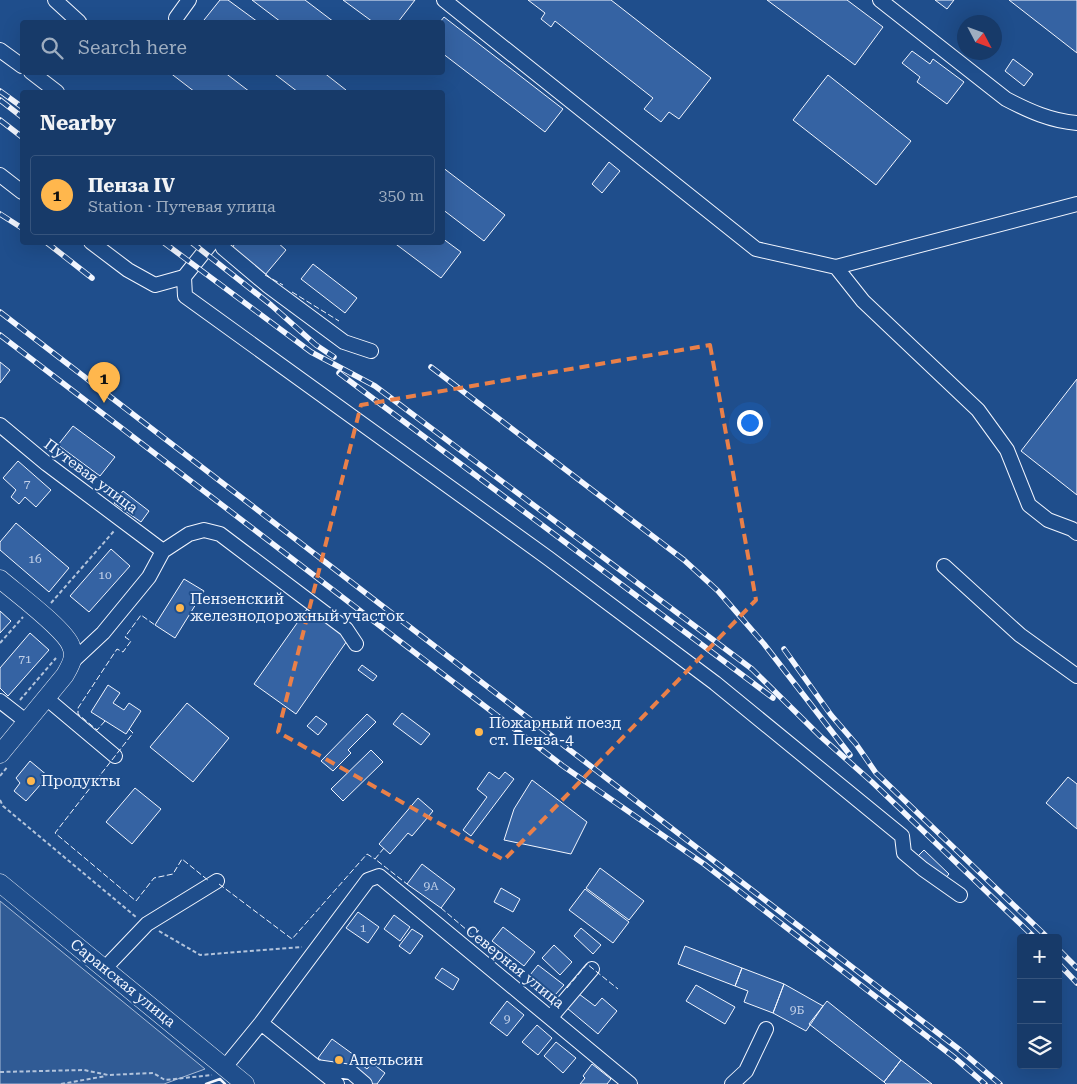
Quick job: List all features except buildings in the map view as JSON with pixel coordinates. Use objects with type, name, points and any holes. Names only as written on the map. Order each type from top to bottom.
[{"type":"main road","points":[[0,579],[64,633],[72,647],[66,658],[65,675],[0,754]]},
{"type":"main road","name":"Саранская улица","points":[[0,883],[245,1084]]},
{"type":"street","points":[[55,0],[77,20]]},
{"type":"street","points":[[176,18],[189,0]]},
{"type":"street","points":[[444,0],[756,249],[836,267],[1077,204]]},
{"type":"street","points":[[880,0],[1006,99],[1053,120],[1077,123]]},
{"type":"street","points":[[0,50],[20,65]]},
{"type":"street","points":[[35,75],[54,90]]},
{"type":"street","points":[[0,175],[20,190]]},
{"type":"street","points":[[95,245],[128,270],[155,285],[184,278]]},
{"type":"street","points":[[210,245],[184,278],[184,296],[548,558],[715,683],[902,836],[904,853],[960,895]]},
{"type":"street","points":[[222,245],[223,248],[267,285],[344,342],[371,351]]},
{"type":"street","points":[[836,267],[862,301],[978,410],[1007,450],[1029,505],[1048,520],[1072,529],[1077,533]]},
{"type":"street","name":"Путевая улица","points":[[0,425],[47,464],[163,551]]},
{"type":"street","points":[[66,658],[103,633],[149,577],[163,551],[189,534],[204,530],[220,534],[346,629],[356,644]]},
{"type":"street","points":[[944,566],[1020,635],[1077,676]]},
{"type":"street","points":[[46,698],[115,756]]},
{"type":"street","points":[[0,701],[27,722]]},
{"type":"street","name":"Северная улица","points":[[321,941],[368,880],[378,876],[630,1084]]},
{"type":"street","points":[[105,968],[147,924],[217,881]]},
{"type":"street","points":[[225,1067],[261,1023],[321,941]]},
{"type":"street","points":[[551,1017],[592,968]]},
{"type":"street","points":[[261,1023],[337,1084]]},
{"type":"street","points":[[732,1084],[746,1071],[766,1028]]},
{"type":"street","points":[[316,1067],[351,1072],[365,1084]]},
{"type":"path","points":[[0,643],[32,607],[48,608],[123,521]]},
{"type":"path","points":[[11,710],[66,658]]},
{"type":"path","points":[[0,800],[3,806],[127,910],[200,955],[296,948],[321,941]]},
{"type":"path","points":[[60,1084],[108,1075],[153,1073],[165,1080],[211,1076],[225,1067]]},
{"type":"path","points":[[0,1072],[84,1070],[108,1075]]},
{"type":"highlighted area","points":[[710,345],[756,600],[504,860],[278,732],[361,405]]},
{"type":"shaded area","points":[[0,901],[205,1069],[164,1084],[0,1084]]},
{"type":"railway","points":[[0,91],[20,106]]},
{"type":"railway","points":[[0,100],[20,115]]},
{"type":"railway","points":[[0,120],[20,135]]},
{"type":"railway","points":[[0,214],[20,227]]},
{"type":"railway","points":[[50,245],[92,278]]},
{"type":"railway","points":[[167,245],[311,352],[375,386],[752,669],[820,736],[872,782],[1031,934]]},
{"type":"railway","points":[[195,245],[271,305],[316,345],[334,357]]},
{"type":"railway","points":[[0,312],[960,1050],[1000,1084]]},
{"type":"railway","points":[[0,335],[563,766],[704,864],[955,1058],[985,1084]]},
{"type":"railway","points":[[431,367],[684,560],[718,591],[764,644],[850,755]]},
{"type":"railway","points":[[339,373],[773,698]]},
{"type":"railway","points":[[784,649],[831,715],[856,744],[876,773],[1044,934]]},
{"type":"railway","points":[[1062,953],[1077,968]]},
{"type":"railway","points":[[1062,967],[1077,983]]},
{"type":"fence","points":[[265,275],[283,285]]},
{"type":"fence","points":[[292,292],[339,321]]},
{"type":"fence","points":[[105,721],[97,730],[78,714],[78,708],[117,649],[123,652],[131,641],[125,637],[141,615],[155,625]]},
{"type":"fence","points":[[129,729],[133,733],[55,833],[136,901],[154,878],[173,874],[182,859],[209,881]]},
{"type":"fence","points":[[384,848],[375,859],[407,884]]},
{"type":"fence","points":[[219,884],[292,939],[367,854],[375,859]]},
{"type":"fence","points":[[441,908],[521,976]]},
{"type":"fence","points":[[567,988],[587,964],[618,989]]},
{"type":"wall","points":[[206,1084],[220,1079],[225,1084]]},
{"type":"place","name":"Пенза IV","points":[[104,403]]},
{"type":"place","name":"Пензенский железнодорожный участок","points":[[180,608]]},
{"type":"place","name":"Пожарный поезд ст. Пенза-4","points":[[479,732]]},
{"type":"place","name":"Продукты","points":[[31,781]]},
{"type":"place","name":"Апельсин","points":[[339,1060]]}]
